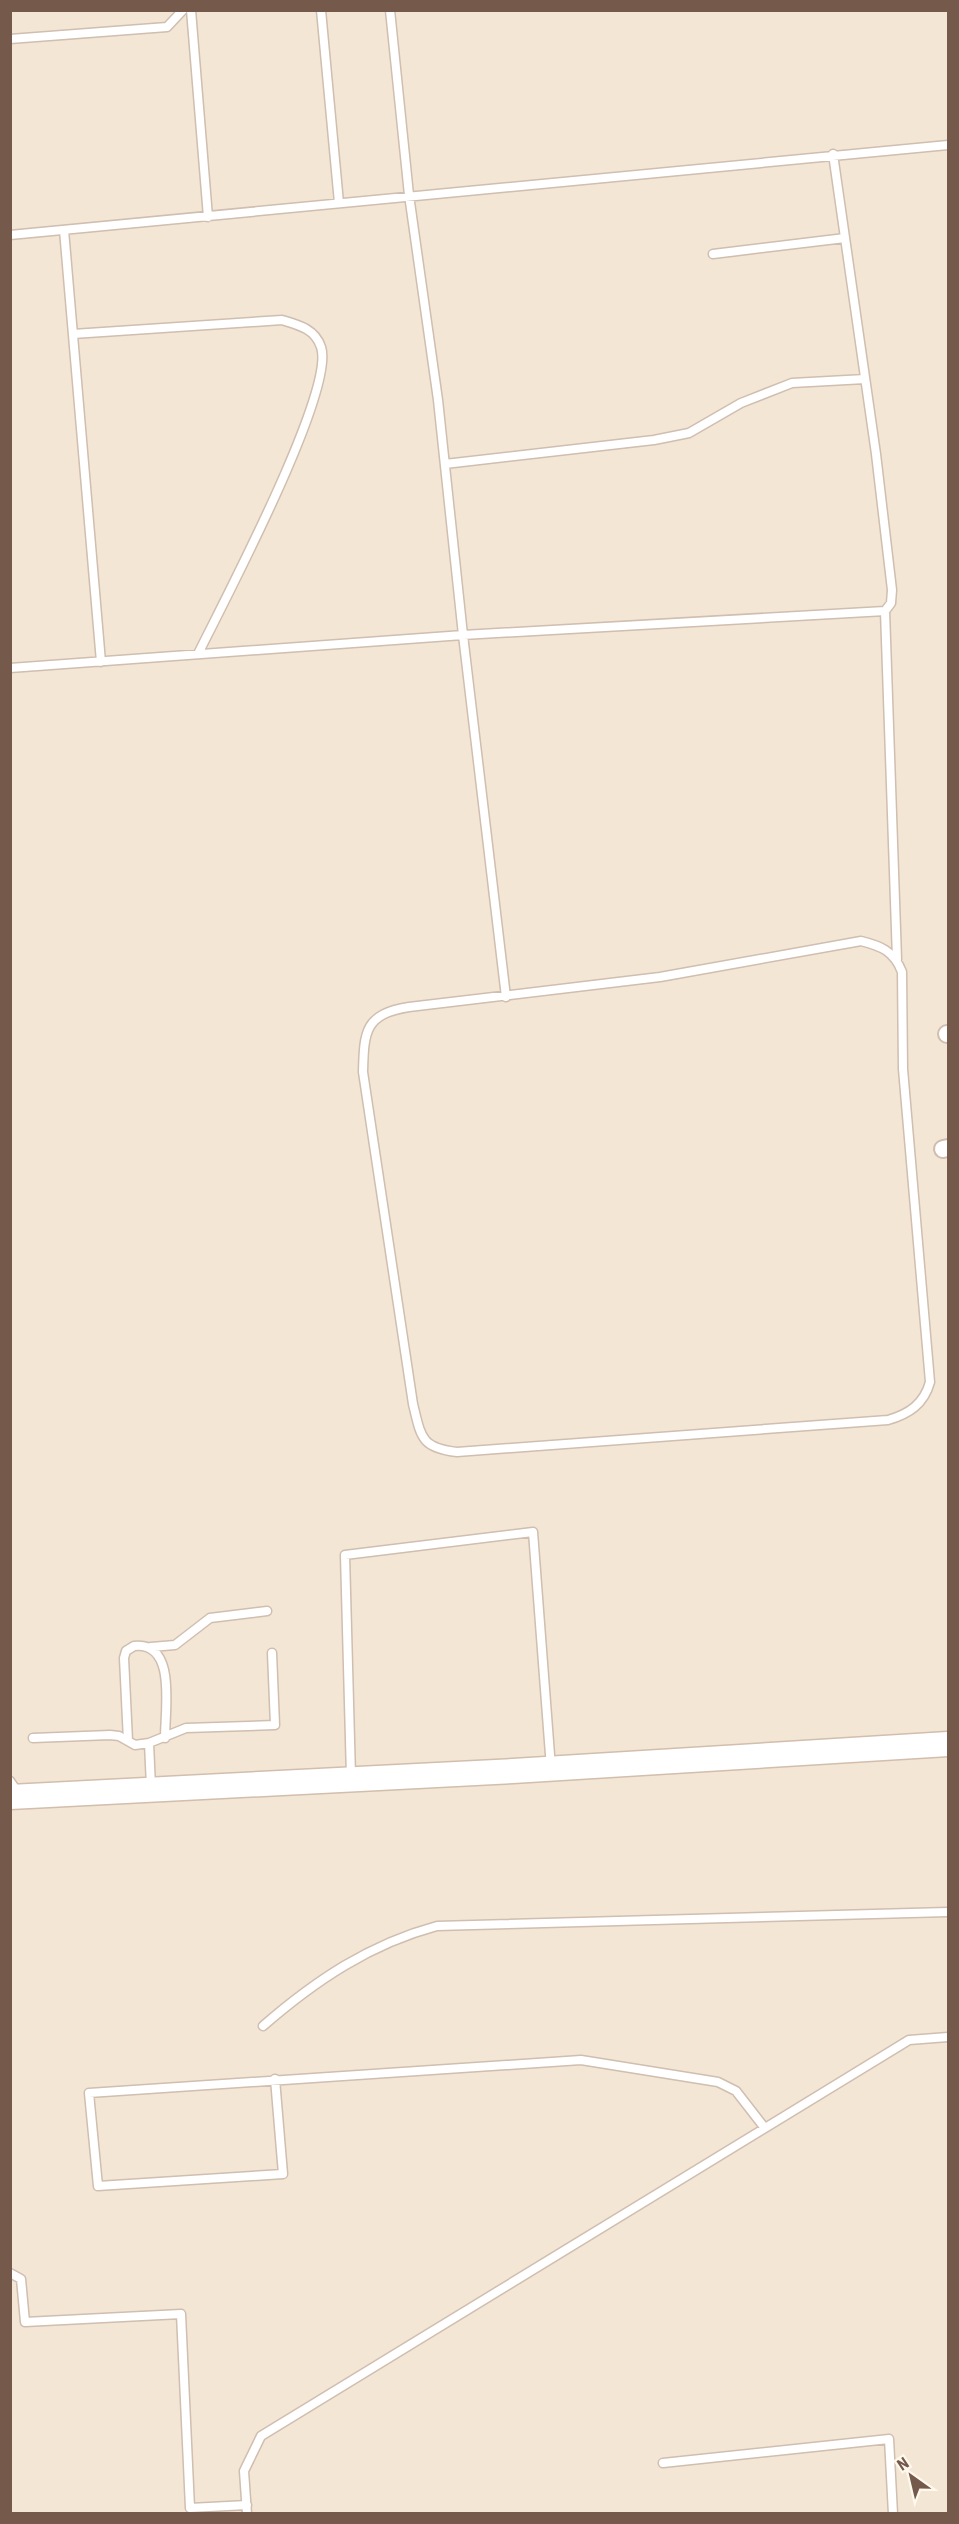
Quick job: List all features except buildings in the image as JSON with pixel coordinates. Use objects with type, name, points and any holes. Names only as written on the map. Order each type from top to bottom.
[{"type":"street","points":[[14,1792],[152,1790],[943,1749]]},
{"type":"lane","points":[[10,39],[167,27],[183,10]]},
{"type":"lane","points":[[190,10],[208,217]]},
{"type":"lane","points":[[321,10],[339,203]]},
{"type":"lane","points":[[390,10],[409,195],[445,464],[506,997]]},
{"type":"lane","points":[[10,235],[833,154],[948,145]]},
{"type":"lane","points":[[833,154],[892,590],[891,603],[885,611],[897,959],[902,972],[904,1080],[930,1382],[924,1400],[904,1415],[888,1420],[457,1452],[435,1449],[422,1436],[413,1404],[363,1072],[364,1042],[375,1019],[388,1010],[660,977],[861,941],[882,947],[897,959]]},
{"type":"lane","points":[[64,230],[101,662]]},
{"type":"lane","points":[[713,254],[845,238]]},
{"type":"lane","points":[[73,334],[282,320],[303,326],[314,334],[322,348],[322,376],[285,476],[198,654]]},
{"type":"lane","points":[[445,464],[654,440],[689,433],[741,403],[792,383],[865,380]]},
{"type":"lane","points":[[10,668],[463,635],[885,611]]},
{"type":"lane","points":[[351,1779],[345,1555],[533,1533],[550,1768]]},
{"type":"lane","points":[[128,1741],[124,1658],[126,1651],[134,1646],[175,1645],[210,1618],[267,1611]]},
{"type":"lane","points":[[151,1647],[159,1654],[165,1674],[165,1737]]},
{"type":"lane","points":[[33,1738],[110,1735],[135,1745],[149,1743],[186,1728],[275,1725],[272,1653]]},
{"type":"lane","points":[[149,1743],[152,1790]]},
{"type":"lane","points":[[263,2026],[299,1995],[352,1960],[401,1935],[437,1926],[948,1912]]},
{"type":"lane","points":[[10,2273],[21,2279],[25,2322],[181,2314],[190,2511],[247,2510],[244,2471],[261,2436],[909,2040],[948,2037]]},
{"type":"lane","points":[[274,2079],[283,2174],[98,2186],[89,2093],[274,2079],[581,2060],[718,2082],[736,2091],[764,2127]]},
{"type":"lane","points":[[663,2463],[889,2439],[893,2514]]},
{"type":"shaded area","points":[[11,11],[948,11],[948,2513],[11,2513]]}]
